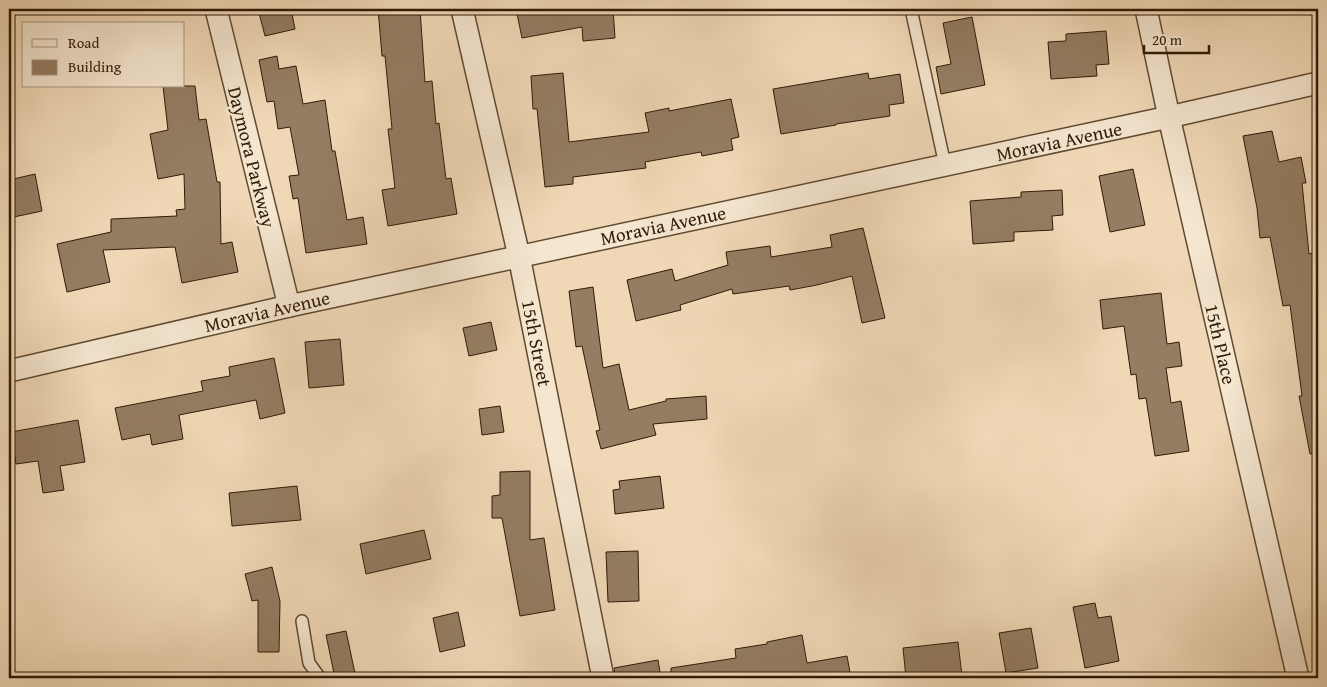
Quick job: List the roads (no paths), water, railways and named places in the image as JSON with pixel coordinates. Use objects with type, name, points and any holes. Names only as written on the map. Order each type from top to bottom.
[{"type":"street","name":"Daymora Parkway","points":[[216,9],[289,306]]},
{"type":"street","name":"15th Street","points":[[462,9],[520,256],[603,678]]},
{"type":"street","name":"15th Place","points":[[1146,9],[1298,678]]},
{"type":"street","name":"Moravia Avenue","points":[[9,371],[289,306],[1169,117],[1318,83]]},
{"type":"lane","points":[[911,9],[945,165]]},
{"type":"lane","points":[[302,621],[309,663],[320,678]]}]
